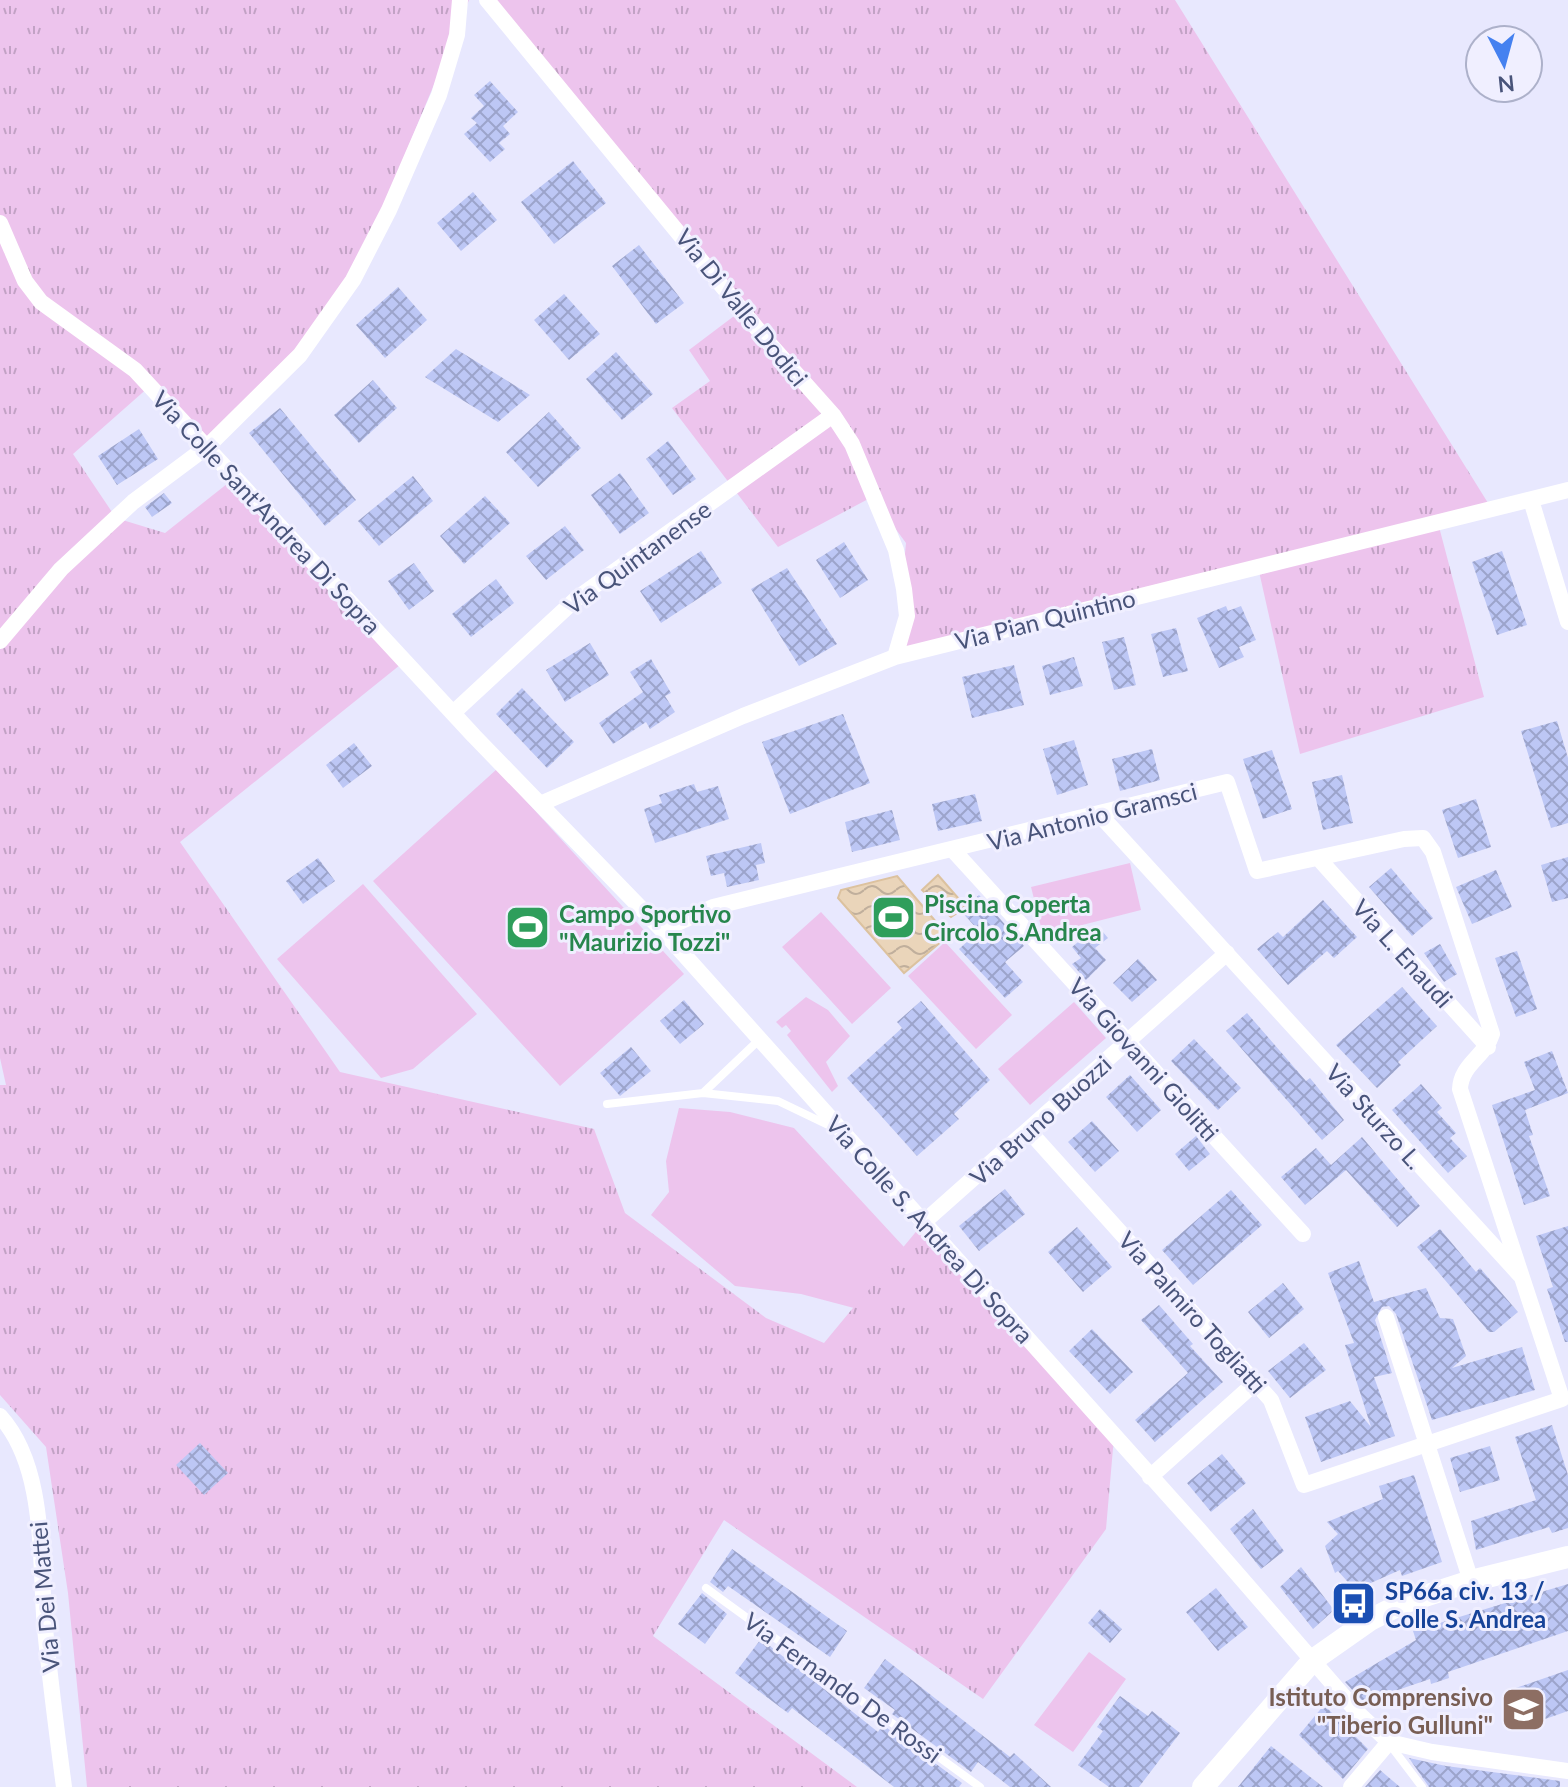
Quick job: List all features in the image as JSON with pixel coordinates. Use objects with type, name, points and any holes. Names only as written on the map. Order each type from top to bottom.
[{"type":"street","points":[[0,641],[61,569],[133,502],[208,446],[300,355],[353,280],[389,210],[439,95],[457,35],[460,0]]},
{"type":"street","name":"Via Di Valle Dodici","points":[[487,0],[768,342],[833,415],[852,444],[896,550],[907,616],[895,657]]},
{"type":"street","name":"Via Colle Sant'Andrea Di Sopra","points":[[0,223],[25,281],[41,302],[135,370],[540,804]]},
{"type":"street","name":"Via Quintanense","points":[[453,713],[576,599],[833,415]]},
{"type":"street","name":"Via Pian Quintino","points":[[540,804],[743,716],[895,657],[1568,490]]},
{"type":"street","points":[[1531,500],[1568,622]]},
{"type":"street","name":"Via Antonio Gramsci","points":[[662,930],[713,907],[1227,782],[1257,871],[1404,839],[1426,840],[1492,1034],[1488,1047]]},
{"type":"street","name":"Via Colle S. Andrea Di Sopra","points":[[540,804],[662,930],[1359,1714],[1389,1742]]},
{"type":"street","name":"Via Sturzo L.","points":[[1100,815],[1524,1279]]},
{"type":"street","name":"Via Giovanni Giolitti","points":[[953,850],[1303,1234]]},
{"type":"street","name":"Via L. Enaudi","points":[[1319,859],[1488,1047]]},
{"type":"street","name":"Via Bruno Buozzi","points":[[924,1222],[1030,1132],[1227,953]]},
{"type":"street","points":[[1428,1445],[1562,1399],[1460,1089],[1465,1068],[1488,1047]]},
{"type":"street","name":"Via Palmiro Togliatti","points":[[1030,1132],[1271,1400],[1304,1485],[1428,1445]]},
{"type":"street","points":[[1386,1317],[1471,1581]]},
{"type":"street","points":[[1150,1477],[1256,1382]]},
{"type":"street","name":"Via Dei Mattei","points":[[0,1416],[15,1432],[26,1459],[42,1546],[45,1626],[64,1787]]},
{"type":"street","points":[[1203,1787],[1313,1660],[1339,1639],[1403,1603],[1471,1581],[1568,1557]]},
{"type":"street","points":[[1351,1787],[1389,1742],[1463,1757],[1568,1771]]},
{"type":"lane","points":[[703,1093],[760,1039]]},
{"type":"lane","points":[[607,1104],[703,1093],[778,1101],[818,1118],[854,1144]]},
{"type":"lane","name":"Via Fernando De Rossi","points":[[706,1588],[980,1787]]},
{"type":"lane","points":[[1389,1742],[1422,1787]]},
{"type":"green space","points":[[0,0],[469,0],[353,280],[267,388],[208,446],[150,386],[73,454],[116,518],[165,533],[237,476],[405,661],[180,842],[340,1072],[594,1129],[625,1213],[766,1318],[824,1343],[924,1222],[1114,1437],[1106,1529],[983,1699],[724,1520],[653,1636],[857,1787],[87,1787],[68,1593],[46,1447],[0,1395],[0,1085],[6,1085],[0,1058]]},
{"type":"green space","points":[[487,0],[1175,0],[1493,511],[1438,523],[1484,697],[1300,754],[1258,567],[895,657],[906,543],[872,497],[778,547],[672,408],[710,381],[689,350],[742,310]]},
{"type":"green space","name":"Campo Sportivo \"Maurizio Tozzi\"","points":[[497,769],[684,974],[560,1086],[373,881]]},
{"type":"green space","points":[[1130,863],[1141,910],[1043,935],[1031,887]]},
{"type":"green space","points":[[363,884],[477,1014],[413,1069],[381,1078],[277,959]]},
{"type":"green space","points":[[821,912],[891,988],[852,1024],[782,947]]},
{"type":"green space","points":[[945,942],[1012,1015],[976,1049],[908,976]]},
{"type":"green space","points":[[806,997],[828,1010],[850,1036],[826,1062],[838,1086],[832,1092],[787,1035],[791,1031],[786,1025],[782,1028],[776,1022]]},
{"type":"green space","points":[[1074,1002],[1106,1038],[1030,1105],[998,1069]]},
{"type":"green space","points":[[679,1108],[730,1112],[794,1128],[904,1247],[854,1308],[801,1294],[735,1286],[651,1215],[669,1192],[666,1161]]},
{"type":"green space","points":[[1089,1652],[1126,1679],[1073,1752],[1034,1725]]},
{"type":"water","points":[[938,875],[966,907],[951,917],[922,890]]},
{"type":"water","name":"Piscina Coperta Circolo S.Andrea","points":[[897,876],[948,936],[904,973],[838,898],[841,890]]},
{"type":"building","points":[[490,81],[518,112],[503,126],[510,134],[499,143],[505,149],[490,162],[464,134],[477,123],[471,118],[484,106],[474,95]]},
{"type":"building","points":[[573,161],[606,203],[554,244],[521,202]]},
{"type":"building","points":[[473,192],[497,220],[461,251],[437,223]]},
{"type":"building","points":[[639,245],[684,303],[656,324],[612,266]]},
{"type":"building","points":[[398,287],[427,320],[385,358],[356,325]]},
{"type":"building","points":[[564,294],[600,334],[569,360],[534,320]]},
{"type":"building","points":[[456,349],[530,395],[498,422],[425,377]]},
{"type":"building","points":[[616,352],[653,394],[622,420],[586,379]]},
{"type":"building","points":[[373,380],[397,408],[359,443],[334,415]]},
{"type":"building","points":[[280,408],[356,500],[325,526],[249,433]]},
{"type":"building","points":[[549,412],[581,448],[538,487],[506,452]]},
{"type":"building","points":[[139,429],[158,459],[117,485],[98,456]]},
{"type":"building","points":[[668,441],[696,479],[673,495],[646,459]]},
{"type":"building","points":[[620,473],[649,513],[620,534],[591,495]]},
{"type":"building","points":[[413,476],[433,501],[379,546],[358,521]]},
{"type":"building","points":[[164,493],[172,503],[152,517],[145,507]]},
{"type":"building","points":[[485,496],[510,523],[464,564],[440,536]]},
{"type":"building","points":[[565,526],[584,550],[546,580],[526,556]]},
{"type":"building","points":[[844,542],[868,580],[840,598],[816,560]]},
{"type":"building","points":[[701,551],[722,583],[661,623],[640,591]]},
{"type":"building","points":[[1502,551],[1527,625],[1497,635],[1472,562]]},
{"type":"building","points":[[414,563],[434,591],[409,610],[388,581]]},
{"type":"building","points":[[787,568],[837,644],[799,666],[751,589]]},
{"type":"building","points":[[496,579],[514,603],[471,637],[452,614]]},
{"type":"building","points":[[1226,606],[1228,611],[1241,606],[1256,640],[1239,647],[1244,657],[1219,668],[1197,618]]},
{"type":"building","points":[[1176,628],[1188,671],[1163,677],[1151,634]]},
{"type":"building","points":[[1124,637],[1136,685],[1114,690],[1102,642]]},
{"type":"building","points":[[590,643],[609,675],[565,702],[546,670]]},
{"type":"building","points":[[1074,657],[1083,686],[1050,695],[1042,666]]},
{"type":"building","points":[[651,659],[671,693],[665,696],[675,712],[650,729],[646,722],[613,744],[599,723],[643,692],[630,672]]},
{"type":"building","points":[[1014,665],[1024,705],[972,718],[962,677]]},
{"type":"building","points":[[522,688],[574,742],[547,768],[496,714]]},
{"type":"building","points":[[843,714],[870,783],[790,814],[762,742]]},
{"type":"building","points":[[1557,721],[1568,758],[1568,823],[1551,828],[1521,731]]},
{"type":"building","points":[[1074,740],[1088,785],[1057,795],[1043,749]]},
{"type":"building","points":[[354,743],[372,766],[343,788],[326,765]]},
{"type":"building","points":[[1152,749],[1160,780],[1120,791],[1112,759]]},
{"type":"building","points":[[1272,750],[1292,809],[1263,819],[1243,759]]},
{"type":"building","points":[[1342,775],[1353,823],[1323,830],[1312,782]]},
{"type":"building","points":[[694,784],[697,792],[718,786],[729,819],[655,843],[644,809],[662,803],[659,795]]},
{"type":"building","points":[[975,794],[982,821],[938,831],[932,804]]},
{"type":"building","points":[[1476,799],[1491,847],[1458,858],[1442,810]]},
{"type":"building","points":[[892,810],[900,840],[852,852],[845,822]]},
{"type":"building","points":[[761,843],[765,863],[756,865],[759,880],[727,887],[724,873],[711,876],[706,856]]},
{"type":"building","points":[[1568,857],[1568,898],[1552,902],[1541,865]]},
{"type":"building","points":[[318,858],[335,881],[303,904],[286,881]]},
{"type":"building","points":[[1391,868],[1433,918],[1412,936],[1369,887]]},
{"type":"building","points":[[1496,870],[1512,907],[1472,924],[1456,887]]},
{"type":"building","points":[[979,895],[1024,946],[1005,962],[1023,982],[1005,998],[959,949],[979,931],[961,911]]},
{"type":"building","points":[[1323,900],[1357,937],[1334,958],[1327,951],[1288,985],[1257,949],[1278,932],[1283,937]]},
{"type":"building","points":[[1098,926],[1108,938],[1095,948],[1106,960],[1086,980],[1072,964],[1081,958],[1072,947]]},
{"type":"building","points":[[1440,944],[1457,974],[1444,982],[1424,953]]},
{"type":"building","points":[[1517,951],[1537,1009],[1516,1017],[1495,958]]},
{"type":"building","points":[[1138,959],[1157,980],[1132,1002],[1113,983]]},
{"type":"building","points":[[1402,987],[1437,1026],[1398,1062],[1401,1065],[1377,1088],[1336,1045]]},
{"type":"building","points":[[684,1000],[704,1024],[680,1044],[660,1021]]},
{"type":"building","points":[[921,1001],[990,1080],[954,1114],[959,1119],[917,1156],[847,1078],[902,1028],[897,1022]]},
{"type":"building","points":[[1247,1013],[1306,1081],[1310,1078],[1344,1120],[1322,1140],[1226,1031]]},
{"type":"building","points":[[1194,1039],[1241,1088],[1218,1110],[1171,1061]]},
{"type":"building","points":[[631,1047],[651,1071],[620,1096],[600,1073]]},
{"type":"building","points":[[1552,1051],[1568,1093],[1525,1110],[1533,1135],[1529,1136],[1550,1196],[1524,1205],[1492,1105],[1535,1090],[1524,1062]]},
{"type":"building","points":[[1130,1075],[1161,1110],[1137,1132],[1106,1097]]},
{"type":"building","points":[[1421,1084],[1442,1108],[1437,1112],[1456,1133],[1450,1138],[1467,1156],[1448,1173],[1392,1110]]},
{"type":"building","points":[[1092,1121],[1119,1151],[1095,1172],[1068,1142]]},
{"type":"building","points":[[1196,1136],[1210,1154],[1189,1171],[1175,1154]]},
{"type":"building","points":[[1362,1137],[1420,1206],[1397,1227],[1346,1170],[1305,1205],[1281,1177],[1316,1148],[1331,1165]]},
{"type":"building","points":[[1005,1189],[1025,1214],[979,1251],[959,1226]]},
{"type":"building","points":[[1231,1190],[1262,1225],[1193,1285],[1162,1250]]},
{"type":"building","points":[[1568,1226],[1568,1342],[1565,1342],[1547,1289],[1553,1287],[1536,1236]]},
{"type":"building","points":[[1077,1227],[1112,1267],[1083,1292],[1048,1252]]},
{"type":"building","points":[[1440,1229],[1476,1272],[1480,1268],[1518,1312],[1494,1332],[1489,1332],[1417,1247]]},
{"type":"building","points":[[1359,1261],[1374,1302],[1426,1288],[1440,1318],[1453,1319],[1466,1356],[1452,1368],[1522,1347],[1535,1390],[1432,1420],[1396,1314],[1389,1306],[1382,1307],[1375,1320],[1392,1373],[1374,1377],[1395,1436],[1321,1462],[1305,1417],[1350,1401],[1371,1427],[1345,1345],[1354,1343],[1328,1273]]},
{"type":"building","points":[[1283,1283],[1304,1309],[1269,1338],[1248,1312]]},
{"type":"building","points":[[1159,1305],[1223,1382],[1155,1442],[1135,1420],[1188,1373],[1141,1320]]},
{"type":"building","points":[[1092,1329],[1133,1372],[1110,1394],[1069,1351]]},
{"type":"building","points":[[1304,1343],[1326,1370],[1290,1398],[1268,1371]]},
{"type":"building","points":[[1552,1425],[1568,1475],[1568,1528],[1552,1533],[1549,1527],[1476,1550],[1471,1521],[1536,1500],[1515,1437]]},
{"type":"building","points":[[200,1443],[228,1473],[204,1495],[176,1465]]},
{"type":"building","points":[[1490,1446],[1500,1480],[1460,1492],[1450,1458]]},
{"type":"building","points":[[1222,1454],[1246,1483],[1211,1512],[1187,1483]]},
{"type":"building","points":[[1414,1475],[1442,1562],[1402,1576],[1400,1570],[1355,1590],[1338,1571],[1335,1573],[1325,1546],[1338,1534],[1327,1522],[1383,1499],[1379,1486]]},
{"type":"building","points":[[1253,1509],[1284,1551],[1261,1569],[1230,1529]]},
{"type":"building","points":[[732,1549],[847,1631],[830,1657],[728,1586],[723,1592],[710,1582]]},
{"type":"building","points":[[1301,1567],[1334,1610],[1313,1629],[1280,1587]]},
{"type":"building","points":[[1568,1584],[1568,1631],[1448,1672],[1449,1678],[1431,1684],[1430,1679],[1386,1694],[1387,1699],[1366,1705],[1345,1682],[1416,1640],[1413,1631]]},
{"type":"building","points":[[1216,1588],[1248,1627],[1218,1651],[1186,1612]]},
{"type":"building","points":[[702,1593],[727,1614],[705,1644],[678,1624]]},
{"type":"building","points":[[1100,1609],[1122,1629],[1110,1643],[1088,1623]]},
{"type":"building","points":[[761,1639],[878,1732],[883,1725],[962,1783],[959,1787],[894,1787],[792,1708],[788,1713],[735,1673]]},
{"type":"building","points":[[885,1659],[1010,1757],[1014,1753],[1051,1787],[1010,1787],[978,1762],[971,1772],[892,1714],[895,1710],[864,1688]]},
{"type":"building","points":[[1568,1670],[1568,1711],[1517,1729],[1504,1692]]},
{"type":"building","points":[[1120,1696],[1148,1716],[1152,1711],[1180,1733],[1139,1787],[1109,1787],[1078,1765],[1103,1731],[1097,1727]]},
{"type":"building","points":[[1324,1705],[1368,1749],[1343,1779],[1299,1735]]},
{"type":"building","points":[[1271,1746],[1323,1787],[1238,1787]]},
{"type":"building","points":[[1409,1758],[1560,1781],[1560,1787],[1429,1787]]},
{"type":"building","points":[[1380,1770],[1400,1787],[1365,1787]]},
{"type":"place","name":"Piscina Coperta Circolo S.Andrea","points":[[893,917]]},
{"type":"place","name":"Campo Sportivo \"Maurizio Tozzi\"","points":[[528,927]]},
{"type":"place","name":"SP66a civ. 13 / Colle S. Andrea","points":[[1354,1604]]},
{"type":"place","name":"Istituto Comprensivo \"Tiberio Gulluni\"","points":[[1524,1710]]}]
